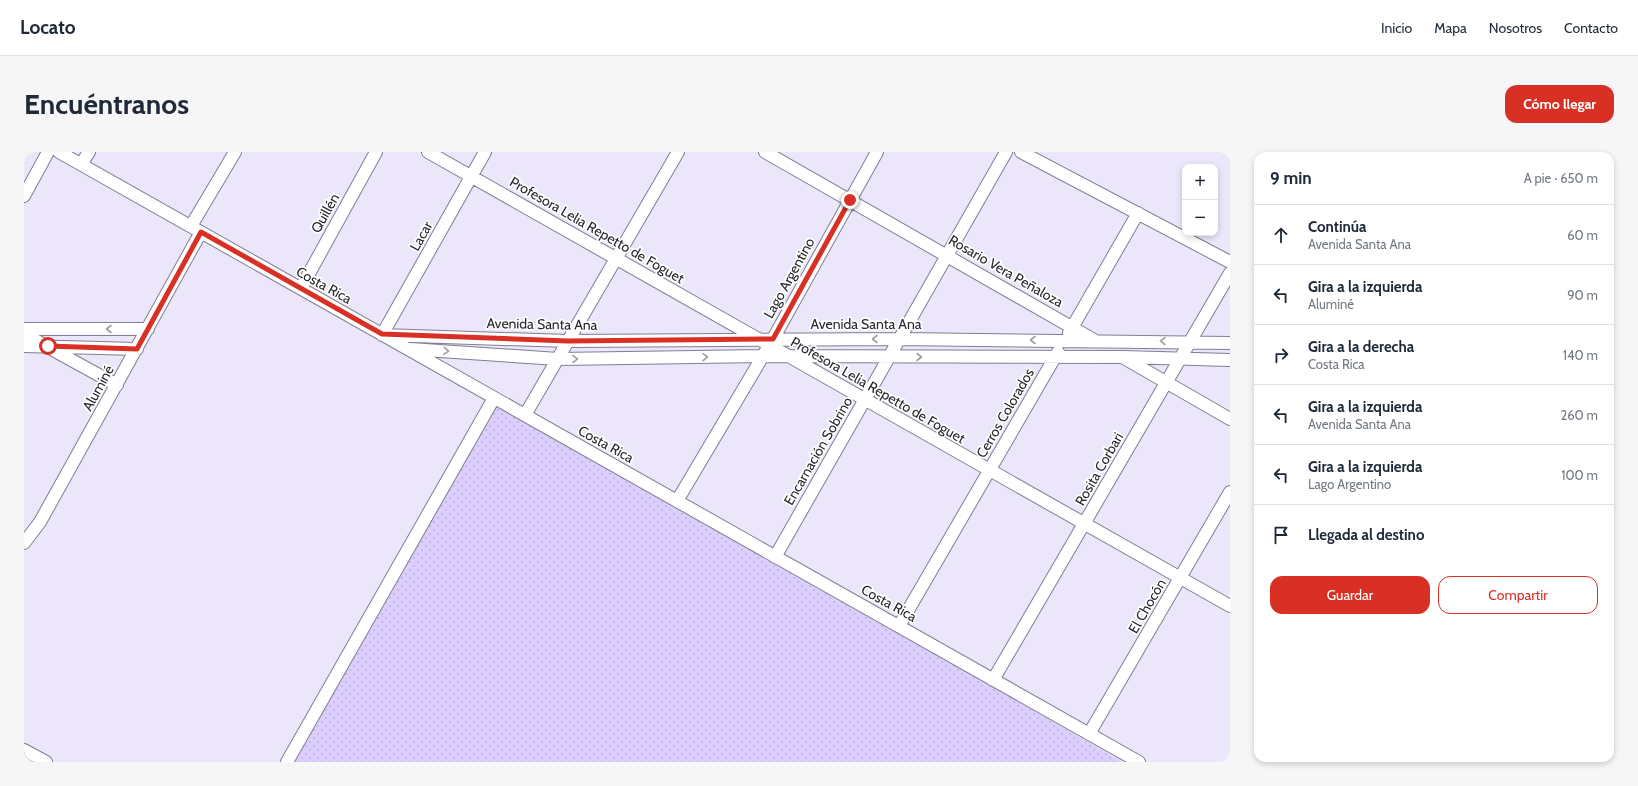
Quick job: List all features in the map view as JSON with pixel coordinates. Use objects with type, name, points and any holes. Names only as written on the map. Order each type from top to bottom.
[{"type":"street","points":[[24,196],[48,152]]},
{"type":"street","name":"Costa Rica","points":[[60,152],[1139,762]]},
{"type":"street","points":[[81,164],[89,152]]},
{"type":"street","name":"Aluminé","points":[[26,537],[40,522],[148,329],[235,152]]},
{"type":"street","name":"Quillén","points":[[301,288],[376,152]]},
{"type":"street","name":"Profesora Lelia Repetto de Foguet","points":[[428,152],[767,341],[865,400],[1230,606]]},
{"type":"street","name":"Lacar","points":[[382,334],[485,152]]},
{"type":"street","points":[[525,415],[678,152]]},
{"type":"street","name":"Rosario Vera Peñaloza","points":[[765,152],[1073,326],[1166,383],[1230,419]]},
{"type":"street","name":"Lago Argentino","points":[[677,501],[763,356],[767,341],[878,152]]},
{"type":"street","name":"Encarnación Sobrino","points":[[775,556],[1006,152]]},
{"type":"street","points":[[1021,152],[1230,262]]},
{"type":"street","name":"Cerros Colorados","points":[[899,626],[1138,214]]},
{"type":"street","name":"Rosita Corbari","points":[[993,680],[1230,273]]},
{"type":"street","points":[[24,329],[148,329]]},
{"type":"street","points":[[24,334],[117,385]]},
{"type":"street","name":"Avenida Santa Ana","points":[[382,334],[568,341],[900,339],[1096,340],[1230,343]]},
{"type":"street","points":[[24,346],[137,349]]},
{"type":"street","points":[[407,348],[558,359],[790,356],[1123,357],[1230,360]]},
{"type":"street","points":[[287,762],[494,398]]},
{"type":"street","name":"El Chocón","points":[[1089,734],[1230,492]]},
{"type":"street","points":[[24,750],[46,762]]},
{"type":"shaded area","points":[[495,402],[899,631],[1122,762],[288,762]]},
{"type":"route","points":[[48,346],[137,349],[201,232],[382,334],[568,341],[773,339],[850,200]]}]
